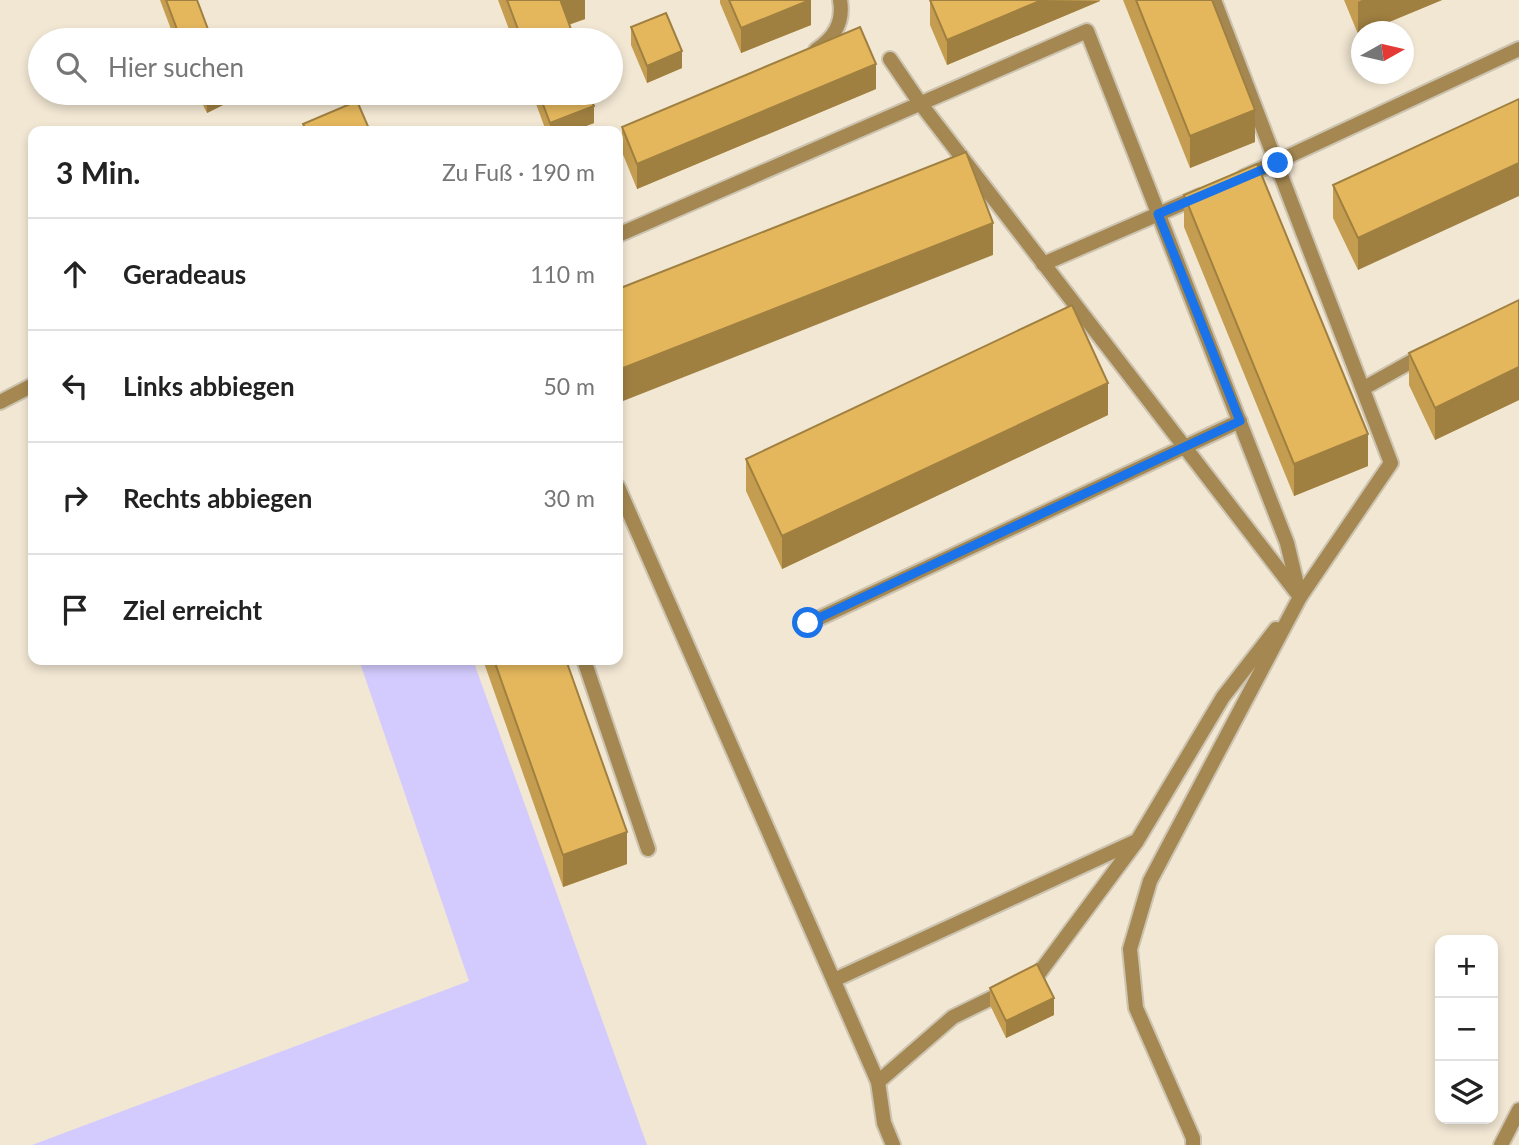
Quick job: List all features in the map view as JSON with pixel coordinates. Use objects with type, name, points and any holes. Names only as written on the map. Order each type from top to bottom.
[{"type":"street","points":[[804,55],[826,44],[834,35],[841,13],[841,0]]},
{"type":"street","points":[[878,1082],[953,1017],[1037,976],[1137,841],[1223,697],[1300,597],[1391,463],[1214,0]]},
{"type":"street","points":[[623,233],[1087,31],[1287,543],[1300,597],[1150,881],[1130,948],[1136,1008],[1193,1138],[1193,1145]]},
{"type":"street","points":[[1043,264],[1278,163],[1519,49]]},
{"type":"street","points":[[890,60],[920,103],[1300,597]]},
{"type":"street","points":[[1364,388],[1436,348]]},
{"type":"street","points":[[0,402],[28,388]]},
{"type":"street","points":[[808,623],[1240,421]]},
{"type":"street","points":[[623,498],[878,1082],[884,1123],[893,1145]]},
{"type":"street","points":[[586,665],[649,849]]},
{"type":"street","points":[[834,981],[1137,841]]},
{"type":"street","points":[[1501,1145],[1519,1110]]},
{"type":"shaded area","points":[[361,665],[475,665],[647,1145],[32,1145],[469,981]]},
{"type":"building","points":[[166,0],[197,0],[208,28],[176,28]]},
{"type":"building","points":[[507,0],[568,0],[561,2],[571,28],[518,28]]},
{"type":"building","points":[[729,0],[810,0],[741,28]]},
{"type":"building","points":[[930,0],[1042,0],[947,40]]},
{"type":"building","points":[[1136,0],[1212,0],[1255,110],[1190,136]]},
{"type":"building","points":[[666,13],[682,51],[647,66],[631,27]]},
{"type":"building","points":[[860,27],[876,64],[637,164],[623,127]]},
{"type":"building","points":[[1519,99],[1519,163],[1358,238],[1333,185]]},
{"type":"building","points":[[348,105],[359,105],[368,126],[304,126],[303,124]]},
{"type":"building","points":[[543,105],[594,106],[550,123]]},
{"type":"building","points":[[966,152],[993,223],[623,368],[623,287]]},
{"type":"building","points":[[1257,164],[1368,434],[1294,464],[1184,195]]},
{"type":"building","points":[[1519,300],[1519,367],[1435,408],[1409,353]]},
{"type":"building","points":[[1072,305],[1108,383],[782,536],[746,459]]},
{"type":"building","points":[[496,665],[568,665],[627,832],[563,855]]},
{"type":"building","points":[[1037,964],[1054,998],[1006,1021],[990,988]]},
{"type":"route","points":[[808,623],[1240,421],[1158,214],[1278,163]]}]
